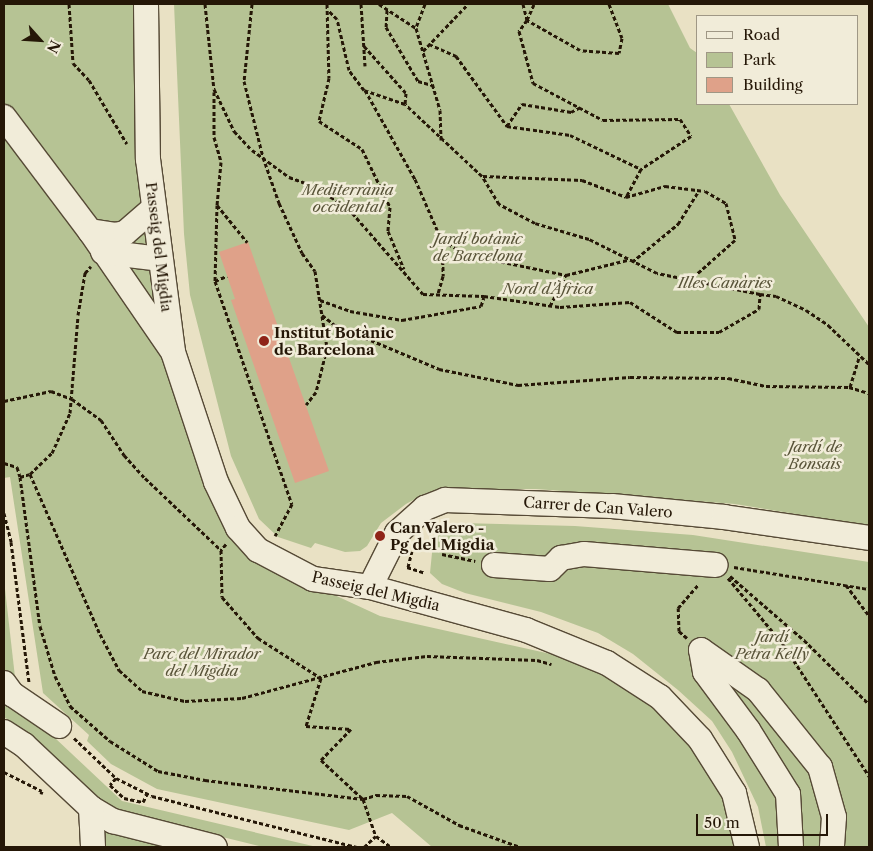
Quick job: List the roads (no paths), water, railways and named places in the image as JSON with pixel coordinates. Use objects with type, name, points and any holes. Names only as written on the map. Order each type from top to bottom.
[{"type":"street","name":"Passeig del Migdia","points":[[146,4],[148,159],[173,352],[216,482],[238,528],[258,550],[313,579],[370,587],[526,630],[606,664],[660,697],[700,739],[734,793],[747,847]]},
{"type":"street","points":[[4,117],[97,241],[173,352]]},
{"type":"street","points":[[97,241],[125,233],[153,209]]},
{"type":"street","points":[[97,241],[160,259]]},
{"type":"street","name":"Carrer de Can Valero","points":[[370,587],[397,533],[425,508],[445,500],[612,506],[724,517],[869,538]]},
{"type":"street","points":[[494,565],[550,570],[561,558],[584,554],[716,565]]},
{"type":"street","points":[[791,847],[788,794],[748,730],[705,672],[701,650],[758,690],[820,767],[834,817],[850,847]]},
{"type":"street","points":[[4,683],[12,694],[59,726]]},
{"type":"street","points":[[4,732],[24,745],[91,808],[113,820],[215,847]]},
{"type":"street","points":[[91,808],[93,847]]},
{"type":"street","points":[[832,847],[834,817]]},
{"type":"place","name":"Institut Botànic de Barcelona","points":[[264,341]]},
{"type":"place","name":"Can Valero - Pg del Migdia","points":[[380,536]]},
{"type":"park label","name":"Mediterrània occidental","points":[[348,198]]},
{"type":"park label","name":"Jardí botànic de Barcelona","points":[[478,246]]},
{"type":"park label","name":"Illes Canàries","points":[[725,283]]},
{"type":"park label","name":"Nord d'Àfrica","points":[[548,289]]},
{"type":"park label","name":"Jardí de Bonsais","points":[[815,454]]},
{"type":"park label","name":"Jardí Petra Kelly","points":[[772,644]]},
{"type":"park label","name":"Parc del Mirador del Migdia","points":[[202,662]]}]
